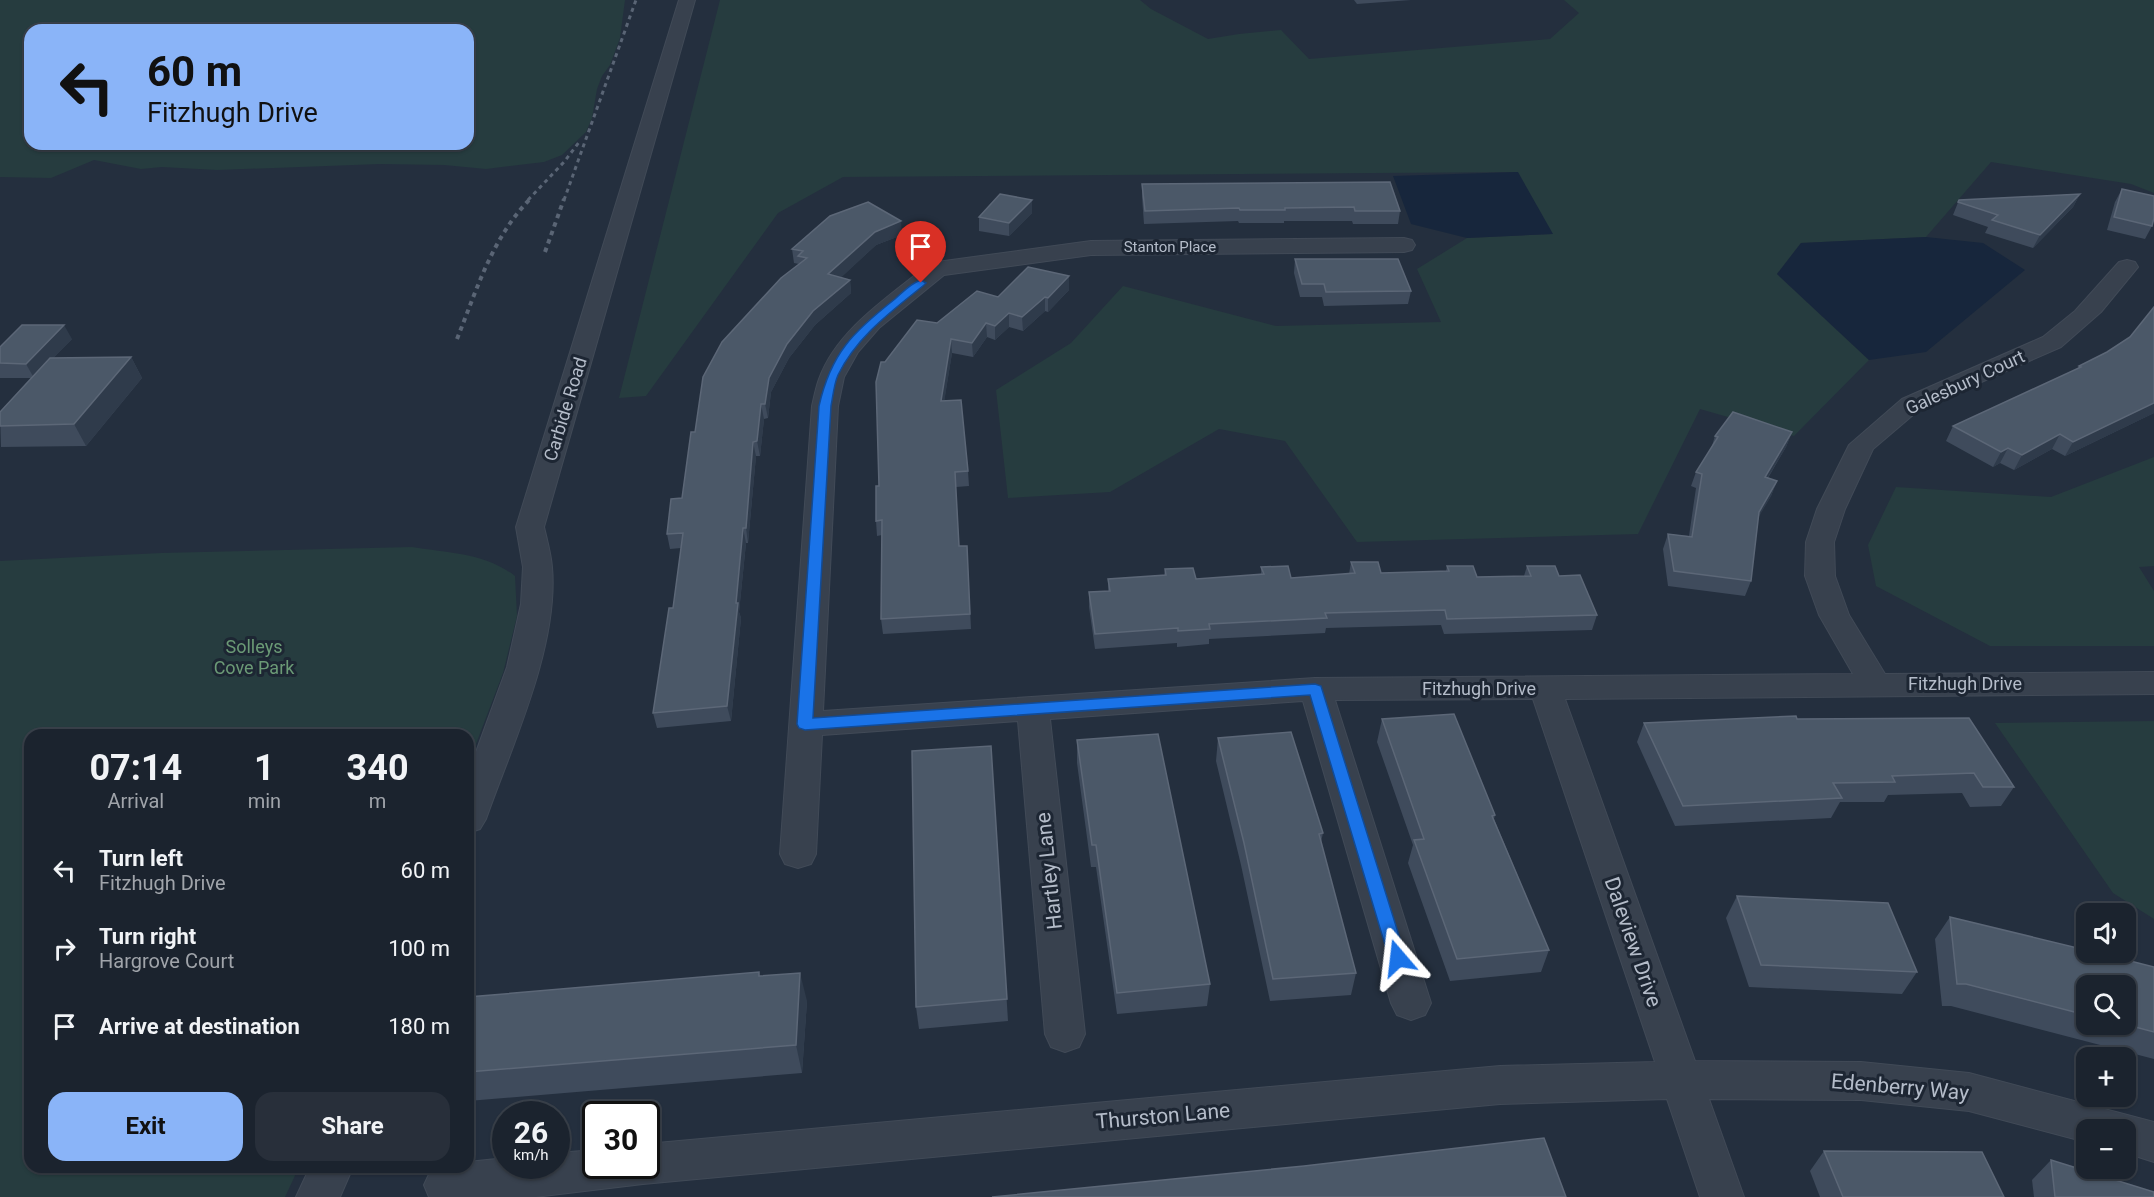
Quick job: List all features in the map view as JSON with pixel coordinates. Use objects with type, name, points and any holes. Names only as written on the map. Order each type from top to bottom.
[{"type":"street","name":"Carbide Road","points":[[474,802],[520,673],[533,621],[538,571],[530,527],[687,0]]},
{"type":"street","name":"Stanton Place","points":[[805,724],[825,406],[832,376],[848,349],[871,323],[937,269],[1091,248],[1404,245]]},
{"type":"street","name":"Galesbury Court","points":[[1875,684],[1834,615],[1820,576],[1820,542],[1831,509],[1862,445],[1911,404],[2052,342],[2090,312],[2127,267]]},
{"type":"street","name":"Fitzhugh Drive","points":[[805,724],[1315,689],[2154,683]]},
{"type":"street","name":"Daleview Drive","points":[[1545,687],[1722,1197]]},
{"type":"street","points":[[1315,689],[1411,1003]]},
{"type":"street","name":"Hartley Lane","points":[[1033,708],[1065,1034]]},
{"type":"street","points":[[798,854],[805,724]]},
{"type":"street","name":"Edenberry Way","points":[[1681,1080],[1861,1081],[1969,1092],[2076,1120]]},
{"type":"street","name":"Thurston Lane","points":[[660,1164],[1500,1084],[1681,1080]]},
{"type":"street","points":[[2136,1136],[2154,1142]]},
{"type":"street","points":[[318,1197],[329,1173]]},
{"type":"street","points":[[446,1185],[558,1185],[583,1179]]},
{"type":"green space","points":[[0,0],[625,0],[620,38],[610,65],[597,89],[592,118],[586,132],[562,155],[544,162],[486,169],[444,165],[380,164],[217,170],[162,167],[141,169],[94,160],[51,178],[0,177]]},
{"type":"green space","points":[[720,0],[1140,0],[1151,9],[1208,39],[1281,30],[1309,59],[1550,39],[1579,13],[1564,0],[2154,0],[2154,193],[2131,184],[1991,162],[1926,237],[1801,243],[1777,274],[1869,360],[1794,436],[1700,409],[1638,534],[1357,542],[1285,441],[1219,429],[1110,492],[1008,498],[996,390],[1071,343],[1123,286],[1276,326],[1441,322],[1417,269],[1467,238],[1552,234],[1517,172],[843,177],[778,213],[646,396],[619,398]]},
{"type":"green space","points":[[2154,457],[2154,566],[2139,567],[2154,591],[2154,646],[1990,646],[1876,586],[1868,545],[1896,487],[2051,497]]},
{"type":"green space","name":"Solleys Cove Park","points":[[412,547],[453,553],[479,558],[515,576],[517,616],[503,673],[474,749],[474,729],[24,729],[24,1173],[296,1173],[285,1197],[0,1197],[0,561],[161,553]]},
{"type":"green space","points":[[2154,721],[2154,919],[2136,908],[2136,903],[2129,903],[2113,893],[1995,723]]},
{"type":"water","points":[[1518,172],[1553,234],[1467,238],[1411,224],[1393,176]]},
{"type":"water","points":[[1926,237],[1983,243],[2025,270],[1926,352],[1869,360],[1777,274],[1801,243]]},
{"type":"building","points":[[1390,182],[1400,211],[1355,211],[1354,207],[1145,211],[1142,184]]},
{"type":"building","points":[[2122,189],[2154,196],[2152,226],[2114,217]]},
{"type":"building","points":[[1000,194],[1032,200],[1009,223],[979,217]]},
{"type":"building","points":[[2080,194],[2040,235],[1992,220],[1998,215],[1958,202],[1959,200]]},
{"type":"building","points":[[868,202],[901,221],[875,232],[828,274],[850,280],[813,311],[787,344],[769,378],[765,404],[761,404],[757,441],[753,442],[746,528],[743,528],[727,706],[653,713],[669,608],[673,608],[683,533],[667,534],[671,499],[682,498],[691,432],[695,432],[703,377],[722,342],[781,278],[807,258],[798,256],[803,251],[792,249],[830,216]]},
{"type":"building","points":[[1295,259],[1398,259],[1411,291],[1326,292],[1324,284],[1302,284]]},
{"type":"building","points":[[1028,267],[1069,276],[1048,298],[1045,297],[1022,317],[1009,313],[995,326],[986,323],[972,343],[951,339],[941,401],[961,400],[968,471],[955,472],[959,546],[967,546],[970,614],[881,619],[882,520],[876,521],[876,486],[879,486],[876,382],[881,362],[885,362],[917,320],[937,323],[977,291],[998,297]]},
{"type":"building","points":[[2154,307],[2154,403],[2073,442],[2060,434],[2022,455],[2008,448],[2001,452],[1953,426],[2081,367],[2079,366],[2107,352],[2130,337]]},
{"type":"building","points":[[22,325],[64,325],[26,364],[0,363],[0,347]]},
{"type":"building","points":[[131,357],[74,424],[0,426],[0,412],[50,358]]},
{"type":"building","points":[[1733,412],[1792,432],[1765,477],[1777,481],[1759,512],[1751,581],[1674,571],[1668,534],[1692,537],[1702,474],[1696,472],[1718,437],[1715,436]]},
{"type":"building","points":[[1351,562],[1378,562],[1381,573],[1449,571],[1447,566],[1473,566],[1477,577],[1531,576],[1527,566],[1555,566],[1559,576],[1580,575],[1597,615],[1447,619],[1445,610],[1325,613],[1327,618],[1209,624],[1210,629],[1178,631],[1178,628],[1095,634],[1089,592],[1110,591],[1108,579],[1166,575],[1165,569],[1193,568],[1196,579],[1264,574],[1261,567],[1288,566],[1291,578],[1355,573]]},
{"type":"building","points":[[1454,714],[1495,815],[1492,816],[1549,950],[1457,959],[1414,840],[1424,839],[1382,719]]},
{"type":"building","points":[[1796,716],[1797,719],[1969,718],[2014,787],[1983,787],[1974,773],[1892,776],[1895,782],[1833,783],[1842,798],[1683,806],[1644,723]]},
{"type":"building","points":[[1291,732],[1323,833],[1319,834],[1356,973],[1273,979],[1244,843],[1218,738]]},
{"type":"building","points":[[1158,734],[1210,984],[1117,993],[1096,845],[1092,845],[1077,740]]},
{"type":"building","points":[[991,746],[1007,999],[916,1007],[912,751]]},
{"type":"building","points":[[1737,896],[1888,903],[1917,972],[1761,965]]},
{"type":"building","points":[[1950,917],[2076,948],[2076,963],[2136,962],[2154,967],[2154,1032],[2136,1027],[2136,975],[2076,975],[2076,1012],[1966,984],[1957,984]]},
{"type":"building","points":[[759,972],[759,976],[800,973],[796,1045],[474,1072],[474,996]]},
{"type":"building","points":[[1544,1138],[1566,1197],[992,1197],[1304,1166]]},
{"type":"building","points":[[1824,1151],[1982,1152],[2004,1197],[1843,1197]]},
{"type":"building","points":[[2051,1160],[2076,1168],[2076,1179],[2112,1179],[2154,1192],[2154,1197],[2055,1197]]},
{"type":"railway","points":[[564,200],[636,0]]},
{"type":"railway","points":[[528,200],[564,162],[580,141]]},
{"type":"railway","points":[[457,339],[495,247],[505,230],[530,199]]},
{"type":"railway","points":[[545,252],[564,199]]},
{"type":"route","points":[[921,283],[871,323],[848,349],[832,376],[825,406],[805,724],[1315,689],[1398,958]]}]
